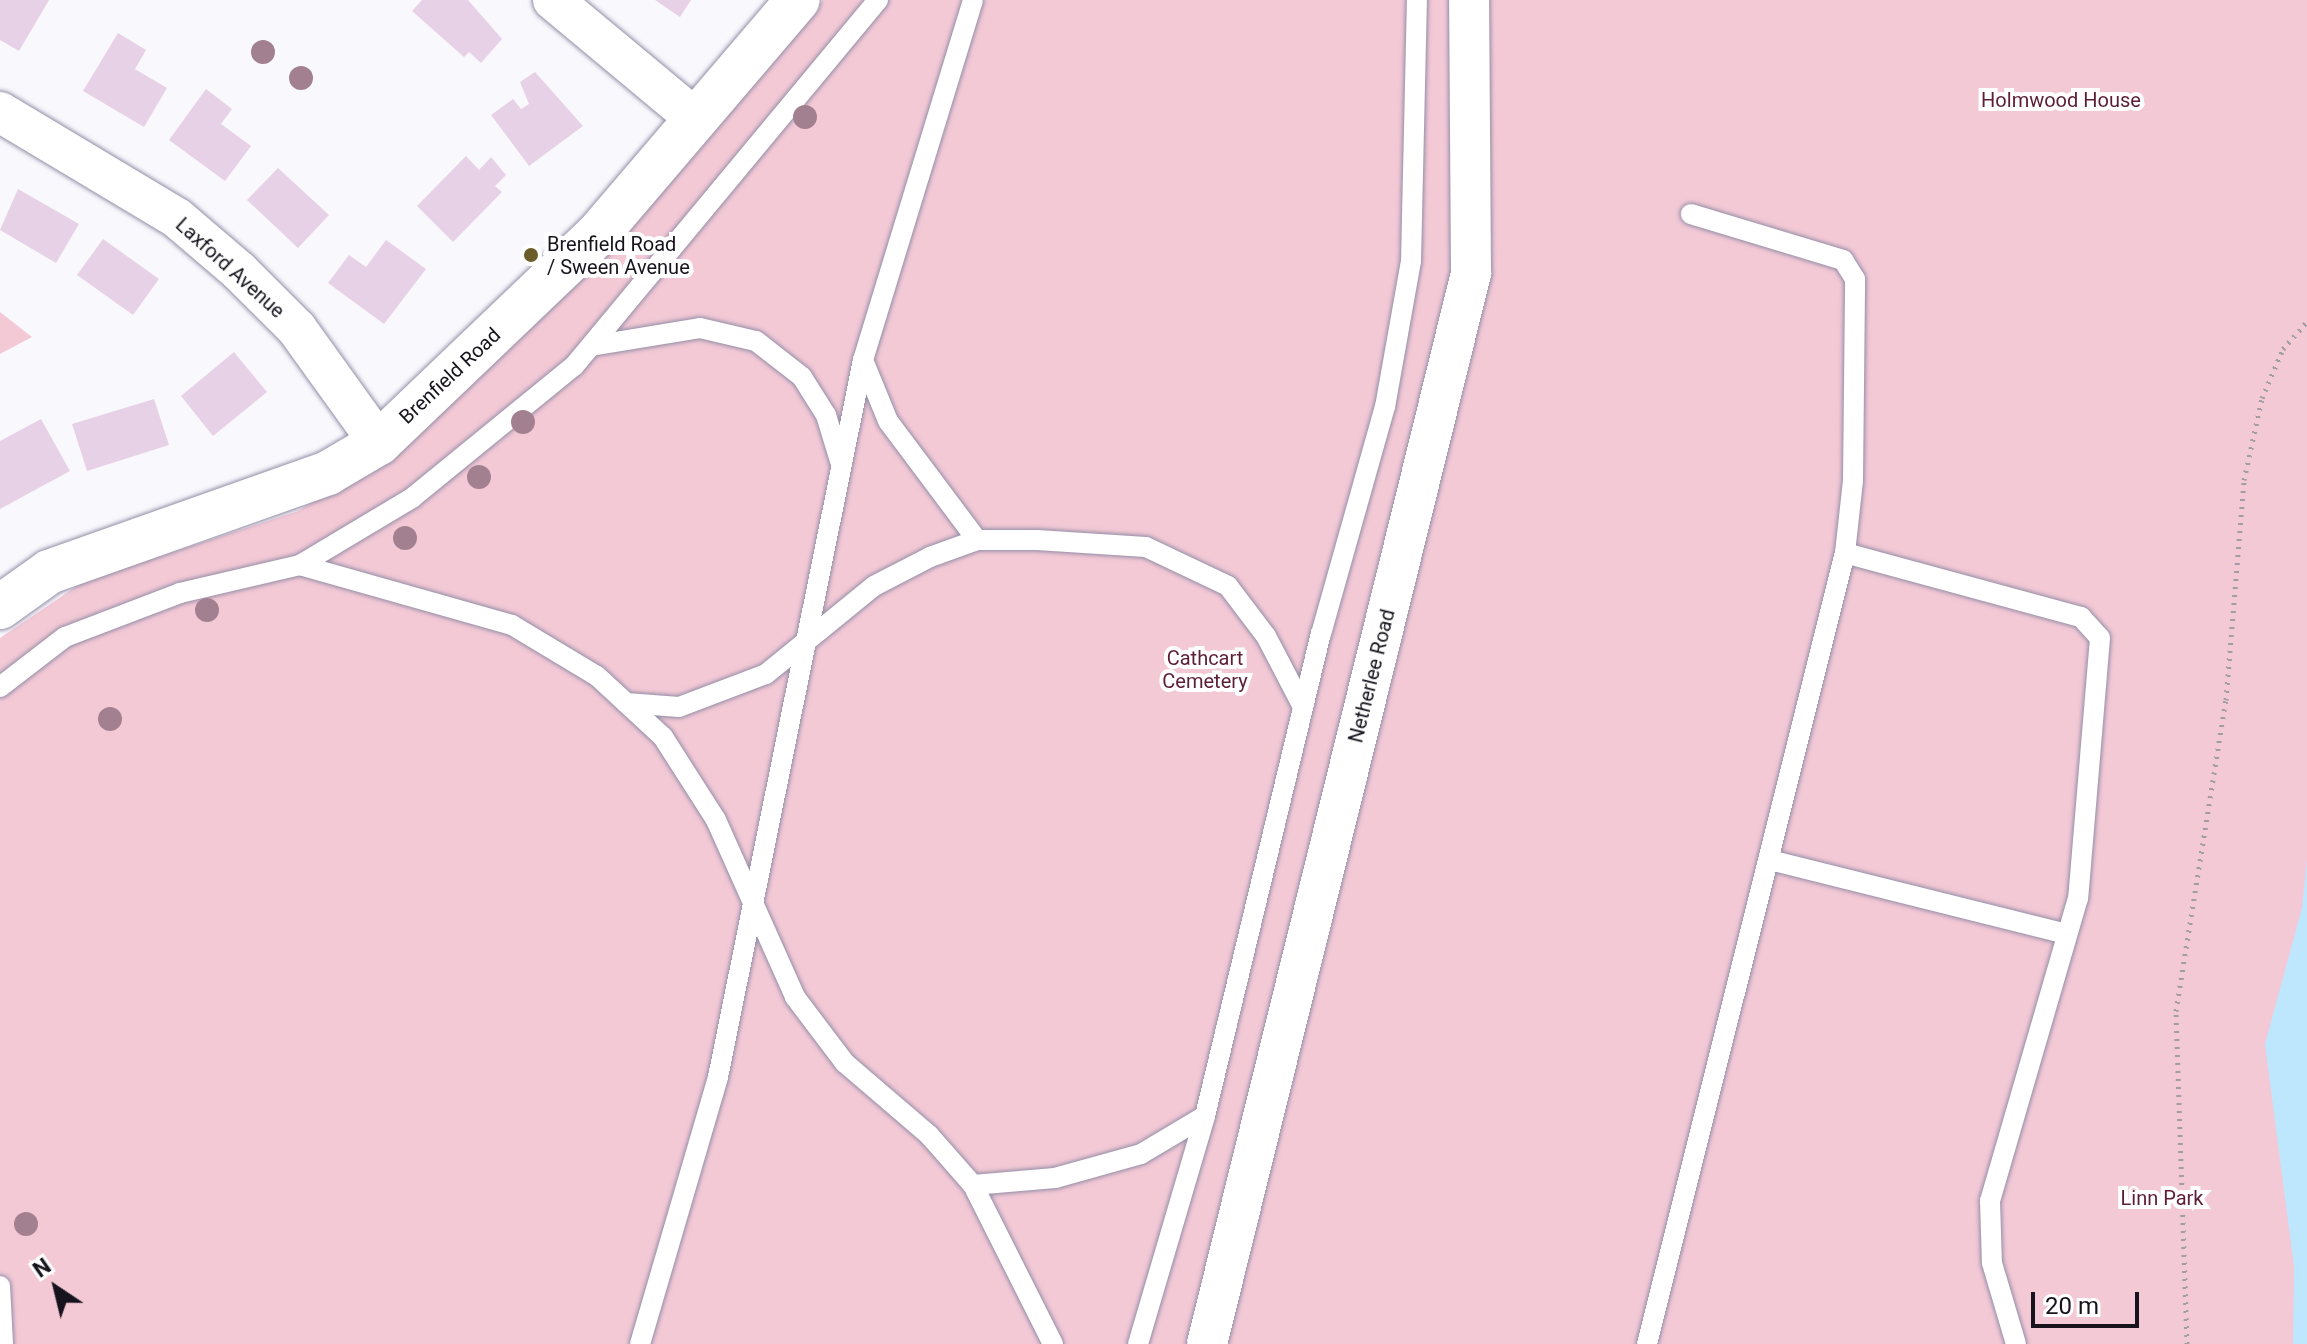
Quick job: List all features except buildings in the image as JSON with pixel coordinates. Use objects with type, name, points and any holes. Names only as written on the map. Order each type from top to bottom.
[{"type":"street","points":[[553,0],[697,120]]},
{"type":"street","name":"Brenfield Road","points":[[0,607],[75,561],[328,473],[379,443],[597,235],[798,0]]},
{"type":"street","name":"Netherlee Road","points":[[1207,1344],[1471,273],[1469,0]]},
{"type":"street","name":"Laxford Avenue","points":[[0,112],[177,218],[239,271],[297,329],[379,443]]},
{"type":"lane","points":[[0,687],[65,637],[180,593],[300,565],[412,498],[591,346],[878,0]]},
{"type":"lane","points":[[640,1344],[718,1077],[863,360],[973,0]]},
{"type":"lane","points":[[1138,1344],[1205,1116],[1303,707],[1385,407],[1411,261],[1417,0]]},
{"type":"lane","points":[[1647,1344],[1845,553],[1855,279],[1843,260],[1691,214]]},
{"type":"lane","points":[[591,346],[700,328],[756,341],[802,377],[826,415],[840,462]]},
{"type":"lane","points":[[863,360],[888,421],[977,540]]},
{"type":"lane","points":[[626,703],[679,707],[766,674],[874,586],[977,540],[1146,547],[1228,586],[1266,636],[1303,707]]},
{"type":"lane","points":[[1845,553],[2081,617],[2100,638],[2096,745],[2078,898],[1990,1201],[1992,1263],[2016,1344]]},
{"type":"lane","points":[[300,565],[512,625],[597,676],[663,737],[754,895],[795,997],[820,1030],[973,1185],[1053,1344]]},
{"type":"lane","points":[[1770,860],[2067,934]]},
{"type":"lane","points":[[973,1185],[1055,1178],[1141,1154],[1205,1116]]},
{"type":"lane","points":[[0,1286],[3,1344]]},
{"type":"path","points":[[2187,1344],[2176,1011],[2226,700],[2244,480],[2262,398],[2283,349],[2307,321]]},
{"type":"green space","name":"Cathcart Cemetery","points":[[823,0],[2307,0],[2307,1344],[0,1344],[0,638],[83,582],[298,511],[382,458],[598,265]]},
{"type":"green space","points":[[0,312],[32,337],[0,354]]},
{"type":"water","points":[[2307,860],[2307,1344],[2293,1344],[2294,1267],[2265,1044],[2302,908]]},
{"type":"place","name":"Brenfield Road / Sween Avenue","points":[[531,255]]},
{"type":"park label","name":"Holmwood House","points":[[2061,100]]},
{"type":"park label","name":"Linn Park","points":[[2162,1198]]}]
